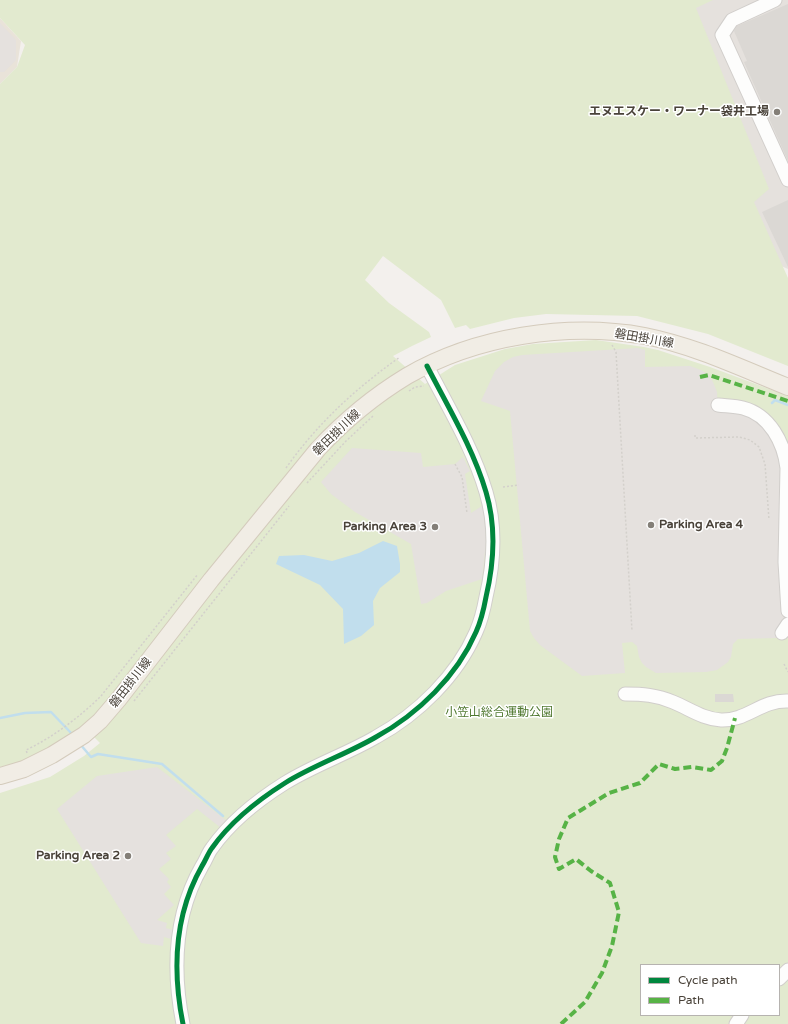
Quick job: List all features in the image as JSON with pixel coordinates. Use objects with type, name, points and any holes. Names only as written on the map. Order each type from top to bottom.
[{"type":"main road","name":"磐田掛川線","points":[[0,776],[24,769],[52,755],[79,738],[100,721],[211,580],[318,449],[334,432],[366,405],[407,377],[427,366],[472,349],[504,340],[553,332],[625,333],[694,349],[788,386]]},
{"type":"street","points":[[776,0],[732,20],[722,35],[788,180]]},
{"type":"street","points":[[183,1024],[178,991],[176,960],[180,929],[186,902],[196,876],[212,848],[256,802],[286,782],[376,737],[416,710],[450,673],[464,654],[476,632],[486,600],[492,562],[493,538],[490,509],[486,492],[474,460],[427,366]]},
{"type":"street","points":[[718,405],[744,408],[767,421],[781,444],[785,455],[787,468],[785,523],[787,551],[785,562],[788,610]]},
{"type":"street","points":[[788,624],[782,633],[788,633]]},
{"type":"street","points":[[625,694],[651,695],[675,703],[702,716],[723,720],[744,716],[769,703],[788,701]]},
{"type":"street","points":[[780,978],[788,970]]},
{"type":"path","points":[[609,340],[616,352],[632,631]]},
{"type":"path","points":[[695,435],[696,438],[739,437],[750,440],[758,447],[766,464],[768,520]]},
{"type":"path","points":[[455,464],[462,477],[467,513]]},
{"type":"path","points":[[503,487],[519,485]]},
{"type":"path","points":[[784,664],[788,672]]},
{"type":"shaded area","points":[[690,0],[788,0],[788,269],[746,250]]},
{"type":"shaded area","points":[[0,18],[21,41],[17,67],[0,84]]},
{"type":"shaded area","points":[[0,23],[16,40],[16,60],[4,72],[0,72]]},
{"type":"shaded area","name":"Parking Area 4","points":[[638,348],[645,350],[645,367],[690,366],[701,370],[709,375],[713,382],[717,392],[718,411],[744,414],[768,429],[782,461],[781,544],[786,622],[778,629],[777,638],[738,639],[733,644],[731,657],[728,662],[717,670],[706,672],[656,673],[642,663],[637,646],[632,642],[622,643],[625,673],[582,676],[540,645],[530,631],[510,411],[481,401],[495,371],[504,362],[513,357],[522,355]]},
{"type":"shaded area","name":"Parking Area 3","points":[[352,448],[421,453],[423,467],[455,464],[463,457],[470,471],[465,474],[471,513],[482,506],[484,511],[486,542],[482,579],[446,591],[427,603],[421,604],[411,544],[355,512],[331,494],[321,482]]},
{"type":"shaded area","name":"Parking Area 2","points":[[157,767],[227,821],[221,828],[197,809],[166,835],[176,846],[166,853],[171,859],[159,869],[169,879],[167,882],[171,887],[164,894],[174,905],[157,920],[167,923],[166,928],[173,930],[171,939],[164,937],[163,946],[141,943],[57,809],[97,776]]},
{"type":"green space","name":"小笠山総合運動公園","points":[[0,0],[713,0],[696,8],[769,189],[754,202],[788,278],[788,366],[708,334],[637,316],[546,314],[514,318],[470,329],[466,325],[455,328],[441,300],[383,256],[365,280],[389,303],[429,332],[431,337],[393,356],[425,384],[455,365],[505,349],[533,344],[596,340],[658,350],[710,367],[788,396],[788,1024],[0,1024],[0,793],[50,777],[84,756],[100,743],[84,727],[28,760],[0,767],[0,84],[17,67],[25,45],[0,18]]},
{"type":"water","points":[[383,541],[397,546],[400,572],[380,588],[373,601],[374,625],[361,636],[344,644],[343,609],[320,585],[276,564],[279,556],[304,555],[332,561],[359,553]]},
{"type":"building","name":"エヌエスケー・ワーナー袋井工場","points":[[788,4],[788,161],[744,62],[747,61],[734,31],[737,26]]},
{"type":"building","points":[[788,200],[788,267],[762,212]]},
{"type":"building","points":[[715,694],[733,694],[734,702],[715,702]]},
{"type":"waterway","points":[[772,403],[775,400],[788,405]]},
{"type":"waterway","points":[[0,718],[25,713],[51,712],[73,735]]},
{"type":"waterway","points":[[80,744],[91,757],[98,754],[162,764],[223,816]]},
{"type":"marked path","points":[[700,377],[709,375],[788,401]]},
{"type":"marked path","points":[[561,1024],[585,1002],[602,973],[612,946],[619,912],[610,883],[576,859],[559,869],[555,857],[559,839],[568,818],[609,793],[640,783],[659,764],[675,769],[692,767],[711,770],[722,761],[735,718]]},
{"type":"cycle path","points":[[183,1024],[177,983],[178,943],[181,923],[193,885],[208,854],[219,838],[236,820],[275,790],[307,771],[376,737],[407,717],[435,692],[447,678],[468,648],[478,628],[491,571],[493,531],[489,505],[481,476],[467,444],[427,366]]},
{"type":"place","name":"エヌエスケー・ワーナー袋井工場","points":[[777,112]]},
{"type":"place","name":"Parking Area 4","points":[[651,525]]},
{"type":"place","name":"Parking Area 3","points":[[435,527]]},
{"type":"place","name":"Parking Area 2","points":[[128,856]]}]
